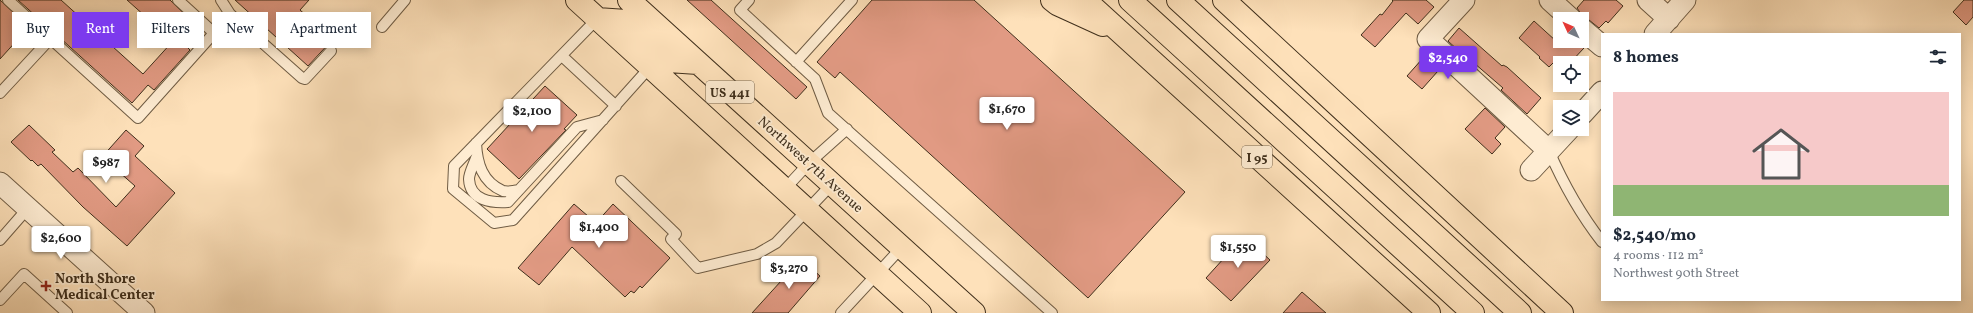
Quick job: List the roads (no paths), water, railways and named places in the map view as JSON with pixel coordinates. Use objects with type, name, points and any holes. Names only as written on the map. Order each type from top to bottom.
[{"type":"main road","name":"US 441","points":[[577,0],[915,311]]},
{"type":"main road","name":"Northwest 7th Avenue","points":[[629,0],[974,313]]},
{"type":"main road","points":[[1052,0],[1057,4],[1120,32]]},
{"type":"main road","name":"I 95","points":[[1085,0],[1428,313]]},
{"type":"main road","points":[[1130,0],[1473,313]]},
{"type":"main road","points":[[1178,0],[1520,313]]},
{"type":"main road","points":[[1224,0],[1562,313]]},
{"type":"main road","points":[[597,19],[626,22],[668,61],[698,63]]},
{"type":"street","points":[[1464,0],[1428,39],[1549,151]]},
{"type":"street","points":[[1550,0],[1563,12]]},
{"type":"street","points":[[1648,0],[1669,19]]},
{"type":"street","points":[[1656,33],[1685,0]]},
{"type":"street","points":[[1589,35],[1601,45]]},
{"type":"street","points":[[1589,106],[1601,93]]},
{"type":"street","points":[[1531,170],[1563,136]]},
{"type":"street","points":[[0,183],[144,313]]},
{"type":"lane","points":[[8,0],[22,12]]},
{"type":"lane","points":[[62,48],[138,118],[214,33],[178,0]]},
{"type":"lane","points":[[221,0],[230,14],[302,78],[306,79],[330,51]]},
{"type":"lane","points":[[382,27],[405,0]]},
{"type":"lane","points":[[749,0],[740,10],[815,79],[828,113],[1052,313]]},
{"type":"lane","points":[[796,62],[852,0]]},
{"type":"lane","points":[[597,19],[454,166],[453,189],[494,223],[513,220],[650,66]]},
{"type":"lane","points":[[0,94],[42,48]]},
{"type":"lane","points":[[562,56],[616,106]]},
{"type":"lane","points":[[476,156],[469,179],[473,191],[480,198],[491,203],[508,202],[577,127],[603,120]]},
{"type":"lane","points":[[784,190],[809,163],[847,129]]},
{"type":"lane","points":[[476,143],[476,156],[479,169],[493,184],[504,191],[519,190]]},
{"type":"lane","points":[[1549,151],[1561,176],[1592,229],[1601,241]]},
{"type":"lane","points":[[621,181],[676,234],[671,239],[698,268],[756,254],[776,243],[832,184]]},
{"type":"lane","points":[[0,240],[28,208]]},
{"type":"lane","points":[[841,313],[902,247]]},
{"type":"lane","points":[[0,300],[24,274],[67,313]]},
{"type":"place","name":"North Shore Medical Center","points":[[46,286]]}]
